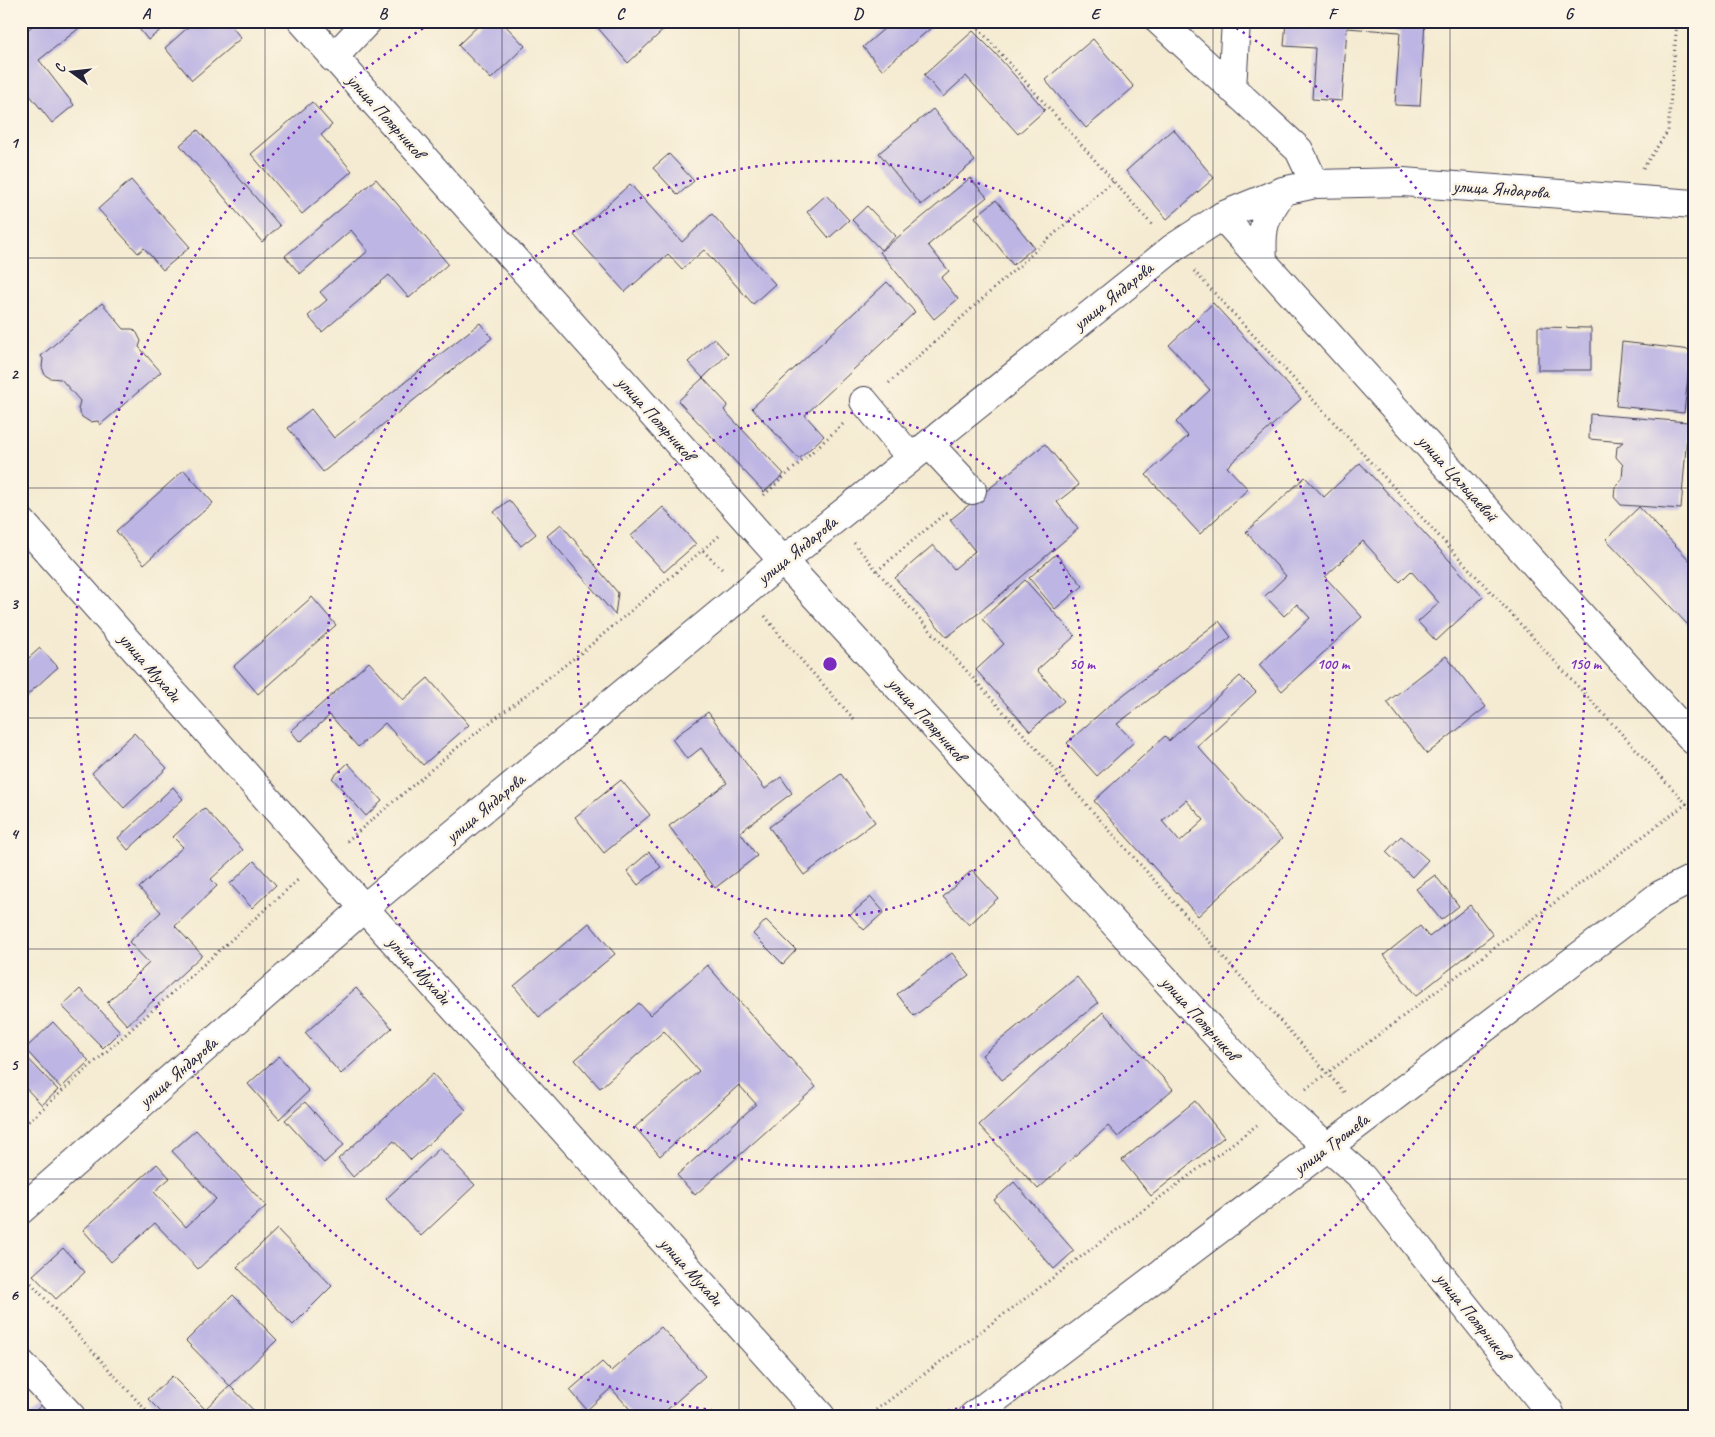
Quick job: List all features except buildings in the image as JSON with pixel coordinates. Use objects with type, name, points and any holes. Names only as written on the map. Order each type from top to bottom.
[{"type":"street","name":"улица Полярников","points":[[302,21],[783,561],[1282,1107],[1362,1177],[1549,1411],[1551,1416]]},
{"type":"street","points":[[333,58],[368,21]]},
{"type":"street","points":[[1159,21],[1299,150],[1315,184]]},
{"type":"street","points":[[1232,89],[1236,21]]},
{"type":"street","name":"улица Яндарова","points":[[21,1210],[364,908],[746,591],[1172,248],[1222,216],[1283,191],[1315,184],[1403,182],[1694,204]]},
{"type":"street","points":[[1263,262],[1262,236],[1268,212],[1283,191]]},
{"type":"street","name":"улица Цальцаевой","points":[[1222,216],[1694,741]]},
{"type":"street","points":[[865,402],[920,451],[972,490]]},
{"type":"street","name":"улица Мухади","points":[[21,521],[364,908],[821,1416]]},
{"type":"street","name":"улица Трошева","points":[[973,1416],[1660,895],[1694,878]]},
{"type":"street","points":[[21,1363],[71,1416]]},
{"type":"path","points":[[972,21],[1172,248],[1694,812]]},
{"type":"path","points":[[1623,199],[1668,131],[1677,21]]},
{"type":"path","points":[[21,1128],[283,892],[458,747],[586,649],[703,551],[865,402],[1114,182]]},
{"type":"path","points":[[877,571],[972,490]]},
{"type":"path","points":[[836,519],[877,571],[1366,1117]]},
{"type":"path","points":[[703,551],[746,591],[785,642],[854,719]]},
{"type":"path","points":[[21,1272],[151,1416]]}]
